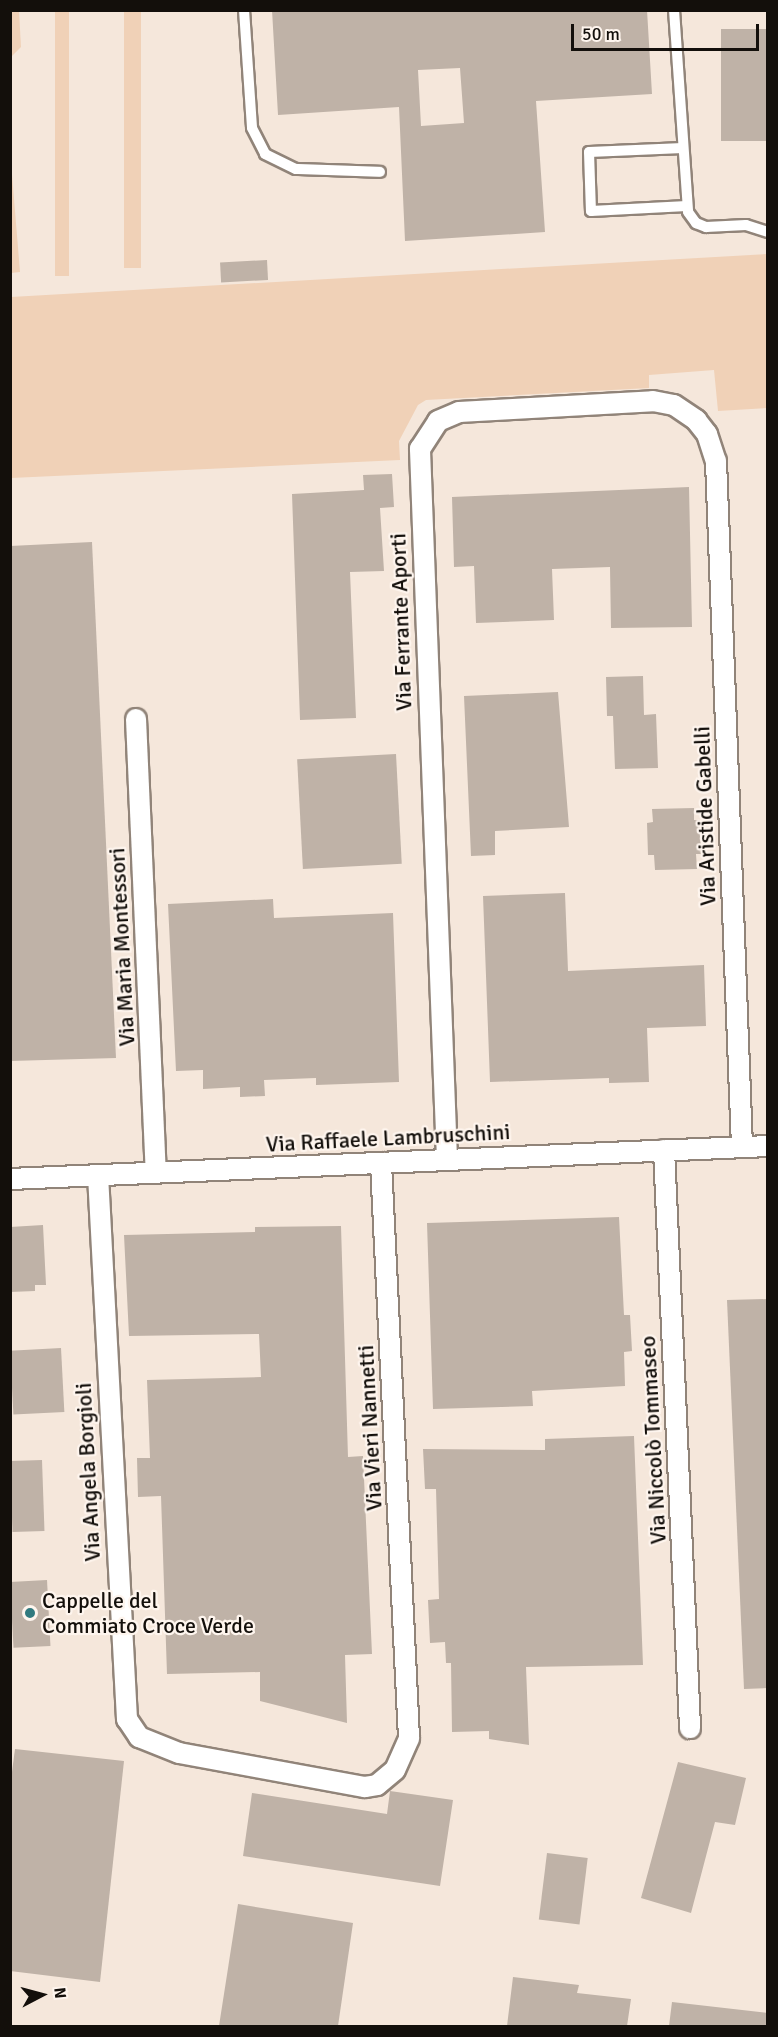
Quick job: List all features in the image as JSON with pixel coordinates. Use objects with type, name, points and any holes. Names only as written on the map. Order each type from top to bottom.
[{"type":"street","name":"Via Ferrante Aporti","points":[[447,1160],[420,449],[438,421],[459,412],[665,402],[685,411],[706,434],[716,461],[718,483]]},
{"type":"street","name":"Via Aristide Gabelli","points":[[718,483],[742,1147]]},
{"type":"street","name":"Via Maria Montessori","points":[[136,719],[156,1172]]},
{"type":"street","name":"Via Raffaele Lambruschini","points":[[10,1179],[768,1146]]},
{"type":"street","name":"Via Niccolò Tommaseo","points":[[664,1150],[690,1728]]},
{"type":"street","name":"Via Vieri Nannetti","points":[[381,1162],[408,1692]]},
{"type":"street","name":"Via Angela Borgioli","points":[[98,1175],[122,1684],[127,1719],[132,1728],[150,1743],[179,1753],[366,1787],[386,1779],[404,1757],[409,1738],[408,1692]]},
{"type":"lane","points":[[244,10],[252,128],[265,154],[296,169],[380,172]]},
{"type":"lane","points":[[674,10],[687,206],[691,218],[706,227],[746,225],[768,232]]},
{"type":"lane","points":[[683,148],[589,152],[591,211],[687,206]]},
{"type":"shaded area","points":[[11,10],[19,11],[21,47],[11,57]]},
{"type":"shaded area","points":[[55,11],[69,11],[69,276],[55,276]]},
{"type":"shaded area","points":[[124,11],[141,11],[141,268],[124,268]]},
{"type":"shaded area","points":[[10,150],[20,272],[11,273]]},
{"type":"shaded area","points":[[767,254],[767,408],[718,411],[714,370],[649,375],[649,388],[426,400],[418,405],[399,441],[400,460],[11,478],[11,297]]},
{"type":"building","points":[[272,10],[647,10],[652,94],[536,101],[545,232],[405,241],[399,107],[278,115]],"holes":[[[460,68],[464,123],[421,126],[418,70]]]},
{"type":"building","points":[[721,29],[768,29],[768,141],[721,141]]},
{"type":"building","points":[[267,260],[268,280],[221,282],[220,262]]},
{"type":"building","points":[[392,474],[394,507],[380,508],[384,571],[350,572],[356,718],[300,720],[292,494],[364,490],[363,475]]},
{"type":"building","points":[[689,487],[692,627],[611,628],[610,567],[552,569],[554,620],[476,623],[474,566],[454,567],[452,497]]},
{"type":"building","points":[[92,542],[116,1058],[10,1061],[10,546]]},
{"type":"building","points":[[643,676],[644,715],[656,714],[658,768],[615,769],[613,716],[607,716],[606,677]]},
{"type":"building","points":[[558,692],[569,827],[495,831],[495,855],[471,856],[464,696]]},
{"type":"building","points":[[396,754],[402,864],[303,869],[297,759]]},
{"type":"building","points":[[694,808],[694,820],[700,820],[701,854],[696,854],[697,869],[655,870],[654,855],[648,855],[647,823],[653,822],[652,809]]},
{"type":"building","points":[[565,893],[568,971],[704,965],[706,1026],[647,1028],[649,1082],[609,1083],[609,1078],[490,1082],[483,896]]},
{"type":"building","points":[[273,899],[274,918],[393,913],[399,1082],[316,1085],[316,1078],[264,1080],[265,1096],[240,1097],[240,1087],[203,1089],[203,1070],[176,1071],[168,904]]},
{"type":"building","points":[[619,1217],[624,1315],[630,1315],[632,1351],[624,1352],[625,1386],[532,1391],[533,1406],[433,1409],[427,1223]]},
{"type":"building","points":[[43,1225],[46,1285],[35,1285],[35,1291],[10,1292],[10,1227]]},
{"type":"building","points":[[341,1226],[348,1457],[363,1456],[372,1654],[345,1655],[347,1723],[260,1701],[260,1672],[167,1674],[161,1496],[138,1497],[137,1458],[150,1458],[147,1380],[261,1377],[259,1334],[129,1336],[124,1235],[255,1232],[255,1227]]},
{"type":"building","points":[[768,1299],[768,1688],[744,1689],[727,1300]]},
{"type":"building","points":[[61,1348],[64,1412],[13,1415],[10,1351]]},
{"type":"building","points":[[634,1436],[643,1665],[526,1667],[529,1745],[489,1739],[489,1731],[452,1732],[451,1663],[446,1663],[445,1642],[430,1643],[428,1600],[439,1599],[436,1489],[425,1489],[423,1449],[545,1450],[545,1439]]},
{"type":"building","points":[[42,1460],[44,1531],[12,1532],[10,1461]]},
{"type":"building","name":"Cappelle del Commiato Croce Verde","points":[[47,1580],[50,1646],[14,1648],[10,1582]]},
{"type":"building","points":[[15,1749],[124,1761],[100,1982],[10,1971],[10,1787]]},
{"type":"building","points":[[678,1762],[746,1778],[735,1825],[715,1822],[691,1913],[641,1898]]},
{"type":"building","points":[[390,1791],[453,1800],[440,1886],[243,1856],[252,1793],[387,1814]]},
{"type":"building","points":[[547,1853],[588,1858],[580,1924],[539,1920]]},
{"type":"building","points":[[238,1904],[353,1923],[338,2026],[219,2026]]},
{"type":"building","points":[[513,1977],[579,1985],[577,1993],[631,1999],[627,2026],[507,2026]]},
{"type":"building","points":[[672,2002],[768,2013],[768,2026],[669,2026]]},
{"type":"place","name":"Cappelle del Commiato Croce Verde","points":[[30,1613]]}]
